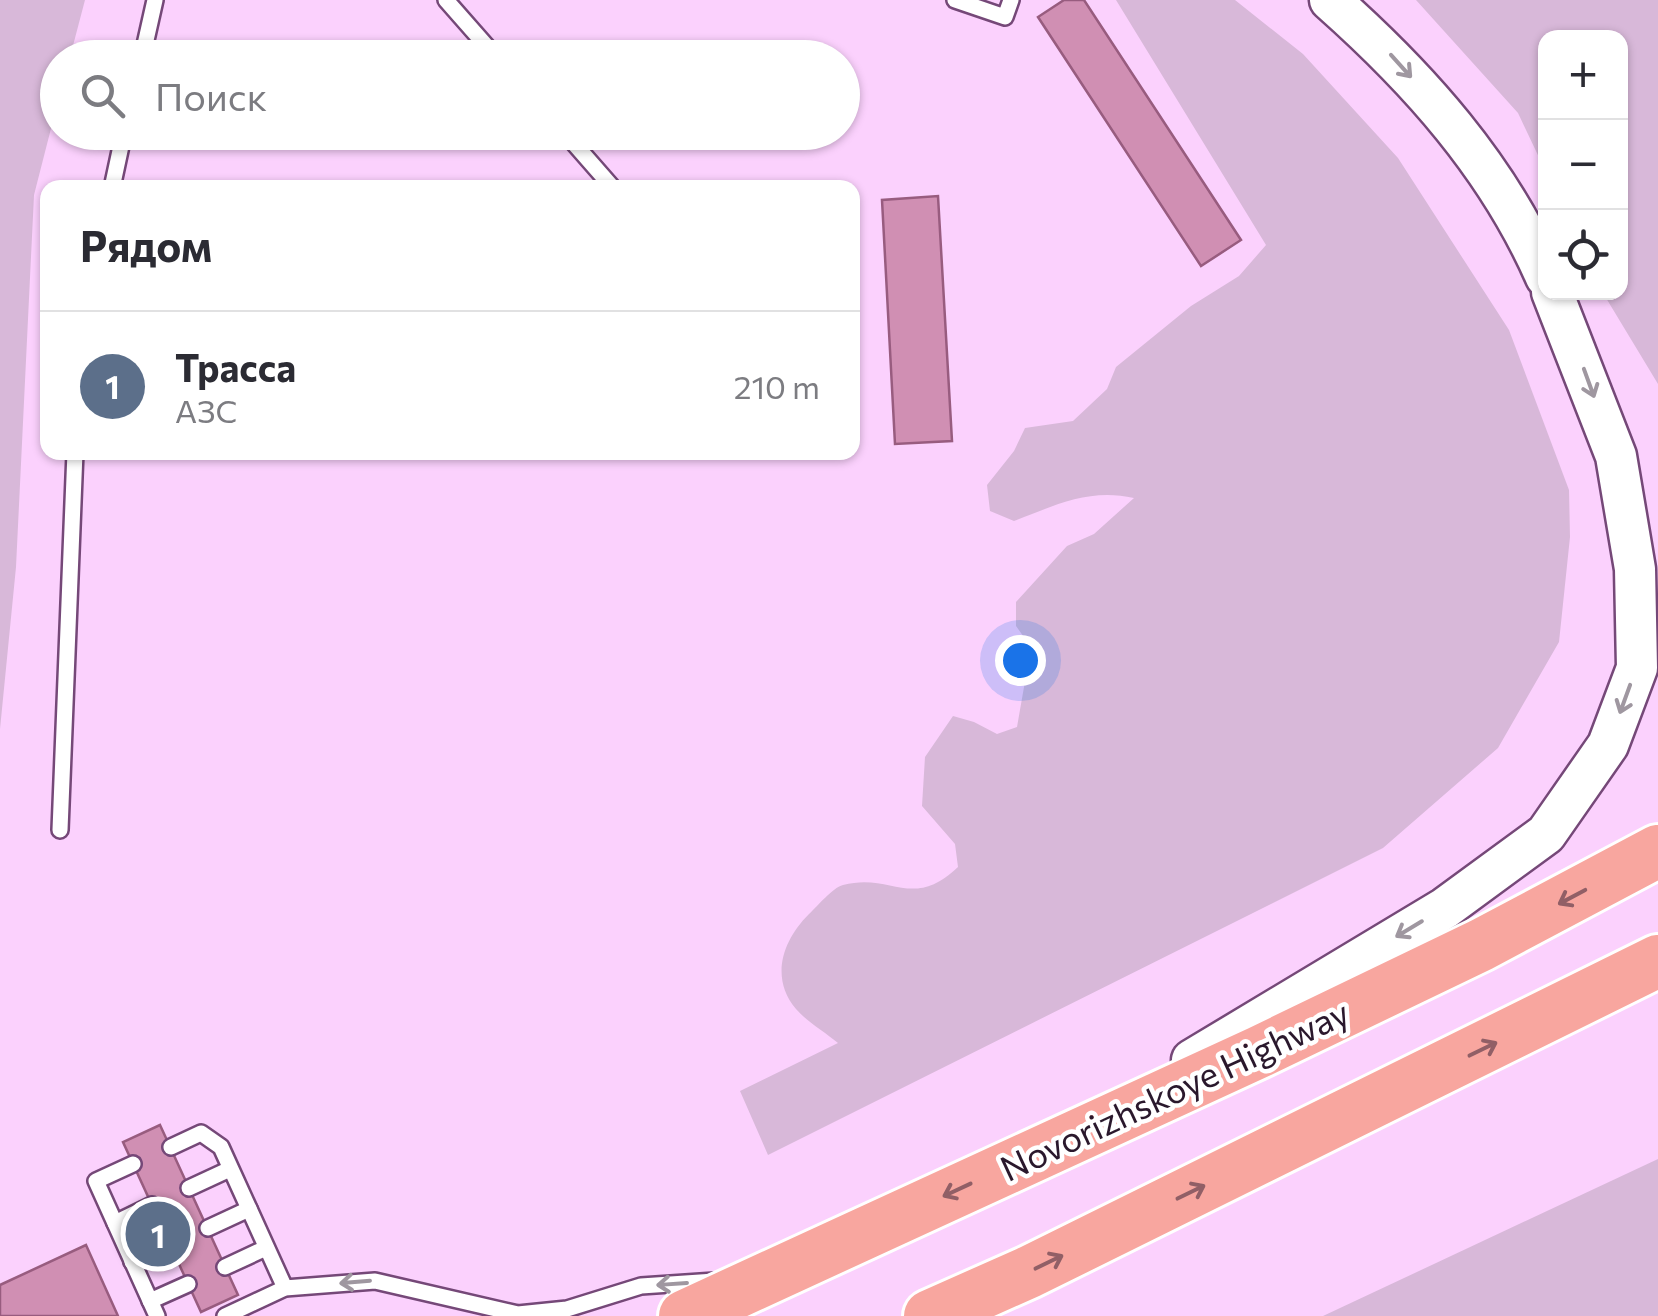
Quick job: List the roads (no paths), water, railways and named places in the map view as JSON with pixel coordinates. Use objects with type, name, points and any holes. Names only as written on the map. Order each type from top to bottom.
[{"type":"highway","name":"Novorizhskoye Highway","points":[[685,1316],[1259,1052],[1481,945],[1658,851]]},
{"type":"highway","points":[[930,1316],[1059,1257],[1658,961]]},
{"type":"main road","points":[[1330,0],[1390,54],[1468,142],[1527,234],[1538,259]]},
{"type":"main road","points":[[1046,1149],[1444,908],[1546,834],[1608,745],[1637,668],[1635,569],[1616,456],[1555,300]]},
{"type":"lane","points":[[146,40],[155,0]]},
{"type":"lane","points":[[446,0],[481,40]]},
{"type":"lane","points":[[955,0],[1005,18],[1011,0]]},
{"type":"lane","points":[[114,180],[120,150]]},
{"type":"lane","points":[[580,150],[606,180]]},
{"type":"lane","points":[[60,830],[75,460]]},
{"type":"lane","points":[[171,1147],[201,1133],[221,1148],[285,1288]]},
{"type":"lane","points":[[133,1164],[96,1181],[132,1262],[154,1308],[188,1284]]},
{"type":"lane","points":[[189,1188],[230,1169]]},
{"type":"lane","points":[[114,1222],[152,1205]]},
{"type":"lane","points":[[208,1228],[249,1208]]},
{"type":"lane","points":[[132,1262],[170,1244]]},
{"type":"lane","points":[[225,1267],[266,1248]]},
{"type":"lane","points":[[225,1316],[285,1288],[376,1280],[518,1314],[567,1309],[641,1286],[769,1276]]},
{"type":"place","name":"Трасса","points":[[158,1234]]}]
